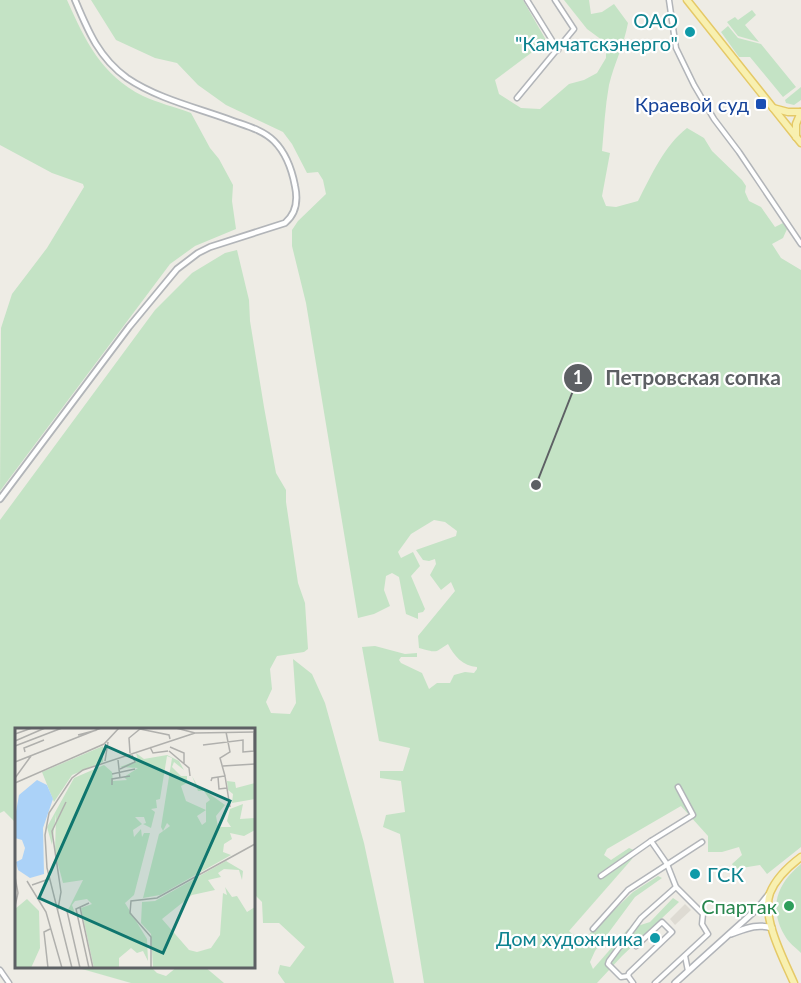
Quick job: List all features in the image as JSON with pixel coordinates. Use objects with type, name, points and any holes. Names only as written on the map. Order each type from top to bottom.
[{"type":"main road","points":[[687,0],[801,143]]},
{"type":"main road","points":[[773,108],[788,112],[801,112]]},
{"type":"main road","points":[[790,130],[789,118],[801,112]]},
{"type":"main road","points":[[796,137],[796,124],[801,112]]},
{"type":"main road","points":[[675,983],[758,908],[784,873],[801,857]]},
{"type":"main road","points":[[770,893],[768,909],[772,928],[794,983]]},
{"type":"main road","points":[[726,936],[752,926],[772,928]]},
{"type":"street","points":[[0,499],[129,327],[177,269],[193,256],[210,247],[285,223],[297,204],[291,172],[281,150],[274,141],[259,131],[149,90],[126,77],[98,50],[75,0]]},
{"type":"street","points":[[527,0],[558,50]]},
{"type":"street","points":[[517,98],[574,29],[555,0]]},
{"type":"street","points":[[669,0],[676,48],[694,85],[714,119],[801,244]]},
{"type":"street","points":[[601,876],[693,815],[678,787]]},
{"type":"street","points":[[651,841],[667,864],[676,887],[703,914],[702,924],[708,934],[655,983]]},
{"type":"street","points":[[593,929],[628,890],[702,842]]},
{"type":"street","points":[[628,976],[621,977],[608,964],[609,962],[641,918],[676,887]]},
{"type":"street","points":[[628,976],[628,973],[672,932],[662,922],[636,946]]},
{"type":"street","points":[[685,956],[688,971]]},
{"type":"street","points":[[0,970],[9,983]]},
{"type":"street","points":[[628,976],[633,983]]},
{"type":"shaded area","points":[[685,904],[691,910],[675,925],[670,919]]},
{"type":"green space","points":[[0,0],[67,0],[96,55],[116,78],[143,96],[191,113],[233,185],[232,201],[236,229],[195,246],[170,264],[0,491],[1,328],[12,294],[47,248],[84,187],[83,184],[52,173],[0,145]]},
{"type":"green space","points":[[91,0],[523,0],[550,47],[535,50],[495,80],[499,94],[521,108],[540,109],[569,84],[597,73],[606,58],[606,43],[587,29],[564,0],[589,0],[591,14],[602,12],[614,4],[628,23],[611,77],[606,102],[602,151],[610,153],[602,196],[606,206],[616,207],[638,201],[665,152],[687,128],[704,138],[712,151],[742,180],[746,186],[745,192],[749,201],[761,207],[775,227],[783,223],[787,229],[783,238],[772,244],[781,258],[801,270],[801,847],[767,874],[760,865],[735,869],[732,864],[742,855],[739,847],[722,852],[708,852],[708,836],[681,806],[607,849],[604,855],[611,860],[629,848],[636,851],[632,859],[569,931],[581,942],[633,892],[658,876],[662,878],[635,897],[595,951],[590,962],[593,969],[628,929],[650,922],[673,898],[679,902],[597,983],[424,983],[400,834],[383,827],[386,815],[405,812],[401,781],[380,778],[380,771],[403,771],[410,748],[379,741],[362,647],[375,646],[405,654],[417,653],[417,657],[401,657],[399,660],[422,673],[429,689],[437,683],[450,683],[454,675],[465,672],[474,673],[477,667],[467,665],[460,660],[448,644],[435,651],[419,648],[418,636],[455,591],[451,582],[441,590],[430,575],[436,564],[435,559],[423,560],[416,550],[456,536],[457,531],[445,522],[434,520],[411,534],[398,552],[401,558],[413,552],[420,566],[411,576],[425,609],[418,613],[418,619],[406,614],[399,577],[392,573],[386,576],[384,590],[390,606],[374,614],[358,618],[306,303],[292,246],[292,230],[298,221],[326,194],[323,180],[318,172],[307,173],[283,132],[226,105],[198,85],[177,63],[155,58],[116,40]]},
{"type":"green space","points":[[752,10],[756,15],[745,25],[759,42],[738,36],[727,22],[735,17],[738,20]]},
{"type":"green space","points":[[728,26],[738,38],[761,44],[796,87],[783,97],[750,57],[739,57],[721,32]]},
{"type":"green space","points":[[801,87],[801,100],[794,105],[786,103],[785,100]]},
{"type":"green space","points":[[237,250],[249,300],[250,321],[276,473],[286,490],[298,583],[305,603],[308,649],[304,652],[277,656],[270,669],[272,689],[266,702],[271,713],[290,714],[296,703],[293,659],[312,674],[325,703],[364,843],[394,983],[285,983],[278,973],[280,965],[290,967],[305,947],[279,923],[263,923],[262,902],[255,895],[255,728],[15,728],[15,822],[4,811],[0,813],[0,520],[155,310],[192,273],[225,253]]},
{"type":"green space","name":"Спартак","points":[[801,864],[801,953],[785,936],[776,906],[781,888]]},
{"type":"green space","points":[[78,968],[152,968],[157,973],[166,976],[176,968],[206,968],[224,983],[131,983]]},
{"type":"place","name":"ОАО \"Камчатскэнерго\"","points":[[690,32]]},
{"type":"place","name":"Краевой суд","points":[[761,104]]},
{"type":"place","name":"Петровская сопка","points":[[536,485]]},
{"type":"place","name":"ГСК","points":[[695,874]]},
{"type":"place","name":"Спартак","points":[[789,906]]},
{"type":"place","name":"Дом художника","points":[[655,938]]}]
